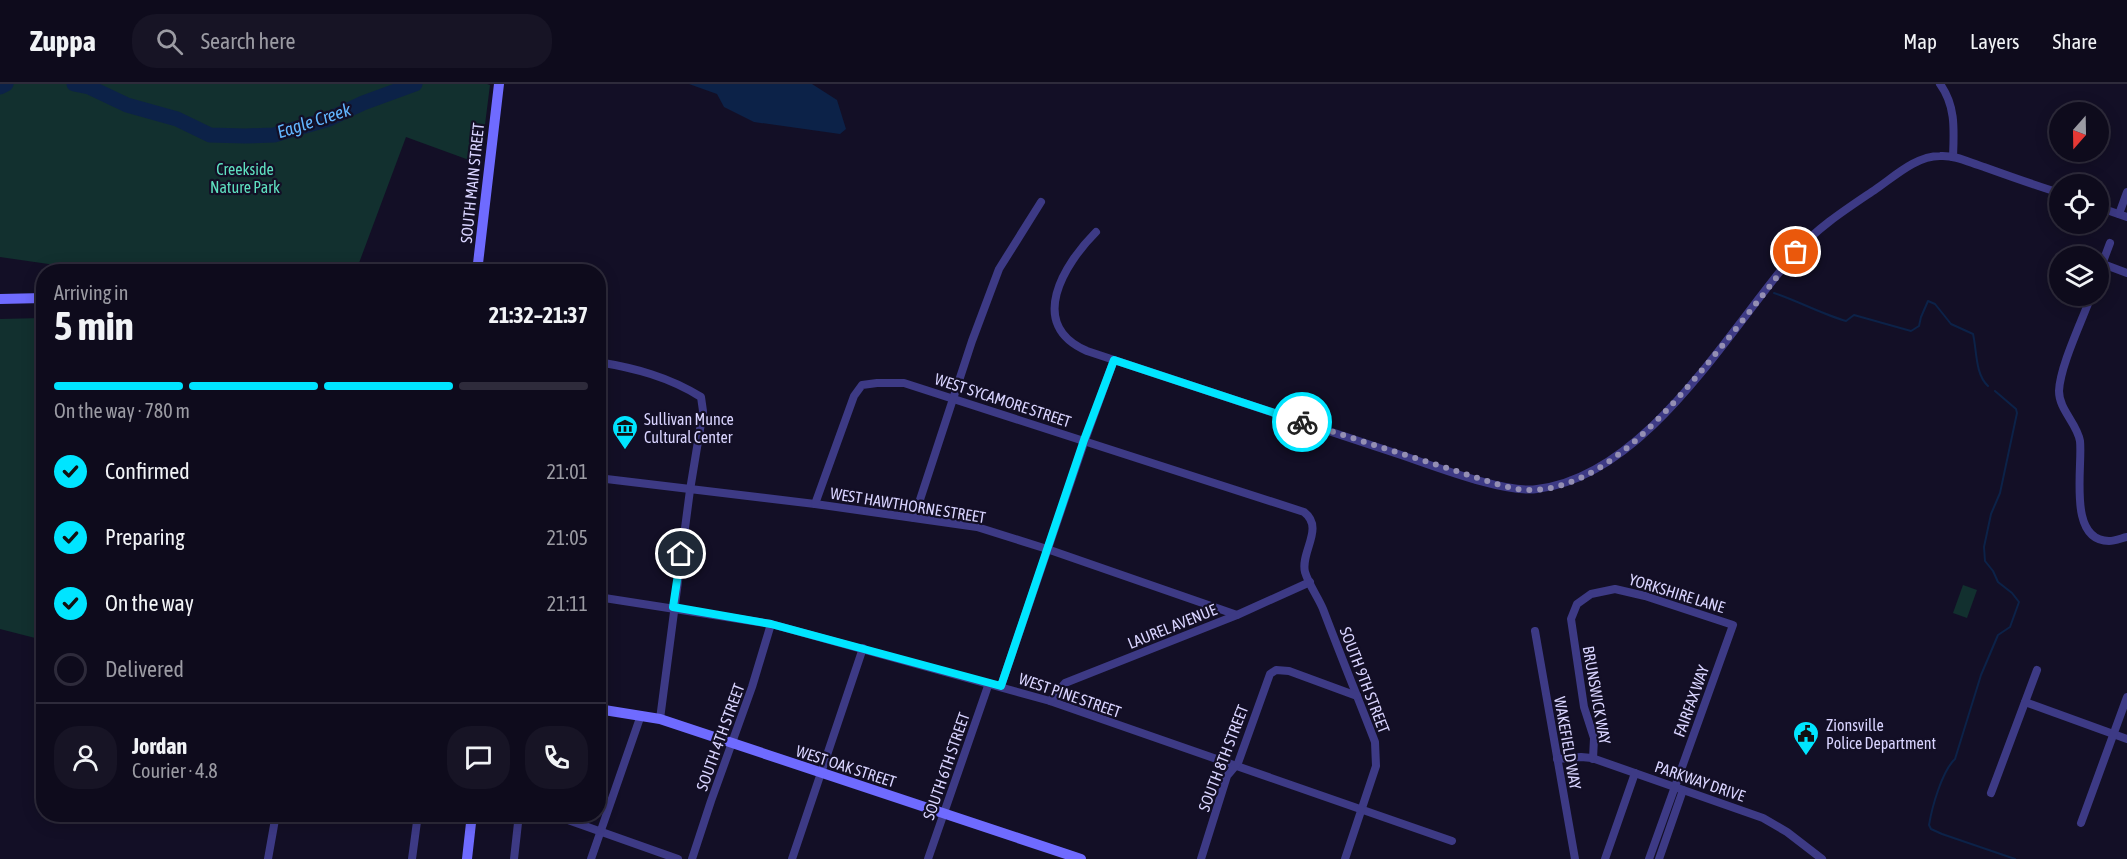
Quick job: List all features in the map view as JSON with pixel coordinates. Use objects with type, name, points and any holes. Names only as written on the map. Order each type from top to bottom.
[{"type":"main road","name":"SOUTH MAIN STREET","points":[[478,264],[499,84]]},
{"type":"main road","points":[[0,299],[36,298]]},
{"type":"main road","name":"WEST OAK STREET","points":[[606,710],[660,719],[1081,859]]},
{"type":"main road","points":[[467,859],[471,822]]},
{"type":"street","points":[[1940,84],[1952,106],[1953,157]]},
{"type":"street","points":[[1096,232],[1079,249],[1058,288],[1054,303],[1054,319],[1067,341],[1086,351],[1492,483],[1526,490],[1547,488],[1579,478],[1609,461],[1652,426],[1727,340],[1796,252],[1830,221],[1906,168],[1931,157],[1953,157],[2049,189]]},
{"type":"street","points":[[2123,215],[2127,192]]},
{"type":"street","points":[[914,518],[953,398],[999,269],[1041,202]]},
{"type":"street","points":[[2109,266],[2127,273]]},
{"type":"street","points":[[2087,306],[2061,377],[2059,394],[2064,409],[2076,427],[2080,442],[2080,514],[2088,530],[2097,537],[2109,542],[2127,537]]},
{"type":"street","points":[[1001,686],[1084,440],[1114,360]]},
{"type":"street","points":[[606,363],[634,368],[685,387],[701,397],[703,411],[673,607],[660,719]]},
{"type":"street","name":"WEST SYCAMORE STREET","points":[[815,504],[854,396],[862,385],[904,383],[1304,512],[1313,524],[1305,566],[1305,573],[1310,582]]},
{"type":"street","name":"WEST HAWTHORNE STREET","points":[[606,479],[977,526],[1236,615]]},
{"type":"street","name":"LAUREL AVENUE","points":[[1050,701],[1065,684],[1236,615],[1310,582]]},
{"type":"street","name":"SOUTH 9TH STREET","points":[[1310,582],[1322,605],[1375,742],[1376,756],[1373,775],[1345,859]]},
{"type":"street","name":"YORKSHIRE LANE","points":[[1573,635],[1571,619],[1577,604],[1591,594],[1615,589],[1648,597],[1733,625]]},
{"type":"street","name":"WEST PINE STREET","points":[[606,598],[771,624],[1001,686],[1452,841]]},
{"type":"street","name":"SOUTH 4TH STREET","points":[[692,859],[752,687],[771,624]]},
{"type":"street","name":"FAIRFAX WAY","points":[[1679,788],[1733,625]]},
{"type":"street","name":"WAKEFIELD WAY","points":[[1535,631],[1575,859]]},
{"type":"street","name":"BRUNSWICK WAY","points":[[1573,635],[1584,707],[1594,738],[1593,759]]},
{"type":"street","points":[[792,859],[863,648]]},
{"type":"street","name":"SOUTH 8TH STREET","points":[[1201,859],[1227,776],[1240,758],[1265,682],[1270,674],[1276,670],[1289,671],[1357,696]]},
{"type":"street","points":[[1991,793],[2037,670]]},
{"type":"street","name":"SOUTH 6TH STREET","points":[[928,859],[989,683]]},
{"type":"street","points":[[2081,823],[2127,697]]},
{"type":"street","points":[[2025,702],[2127,740]]},
{"type":"street","points":[[606,814],[640,715]]},
{"type":"street","name":"PARKWAY DRIVE","points":[[1557,759],[1581,756],[1593,759],[1763,818],[1787,831],[1818,858]]},
{"type":"street","points":[[1605,859],[1635,773]]},
{"type":"street","points":[[1649,859],[1679,788]]},
{"type":"street","points":[[1659,859],[1679,788]]},
{"type":"street","points":[[268,859],[275,822]]},
{"type":"street","points":[[412,859],[417,822]]},
{"type":"street","points":[[514,859],[518,822]]},
{"type":"street","points":[[573,822],[678,859]]},
{"type":"street","points":[[591,859],[603,822]]},
{"type":"green space","name":"Creekside Nature Park","points":[[0,84],[490,85],[480,164],[406,137],[359,264],[48,264],[0,257]]},
{"type":"green space","points":[[36,318],[36,638],[0,629],[0,319]]},
{"type":"green space","points":[[1963,585],[1977,590],[1967,618],[1953,613]]},
{"type":"water","points":[[689,84],[812,84],[837,100],[846,129],[840,134],[754,122],[724,107],[717,94]]},
{"type":"waterway","name":"Eagle Creek","points":[[0,87],[6,84]]},
{"type":"waterway","name":"Eagle Creek","points":[[74,84],[89,87],[127,105],[177,119],[210,135],[245,136],[274,135],[329,119],[363,103],[415,84]]},
{"type":"waterway","points":[[1774,293],[1846,321],[1854,315],[1911,331],[1919,326],[1928,301],[1935,304],[1951,324],[1973,334],[1979,369],[1988,386]]},
{"type":"waterway","points":[[1995,391],[2016,409],[2017,413],[2000,493],[1991,514],[1984,547],[1985,561],[1998,582],[2019,602],[2010,627],[1998,635],[1981,675],[1955,759],[1942,780],[1929,825],[1931,829],[1942,834],[2015,859]]},
{"type":"way so far","points":[[1302,422],[1432,465],[1515,489],[1536,490],[1579,478],[1609,461],[1637,440],[1659,419],[1727,340],[1796,252]]},
{"type":"place","name":"Sullivan Munce Cultural Center","points":[[625,451]]},
{"type":"place","name":"Zionsville Police Department","points":[[1806,757]]},
{"type":"route","points":[[681,554],[673,607],[771,624],[1001,686],[1084,440],[1114,360],[1302,422]]}]
